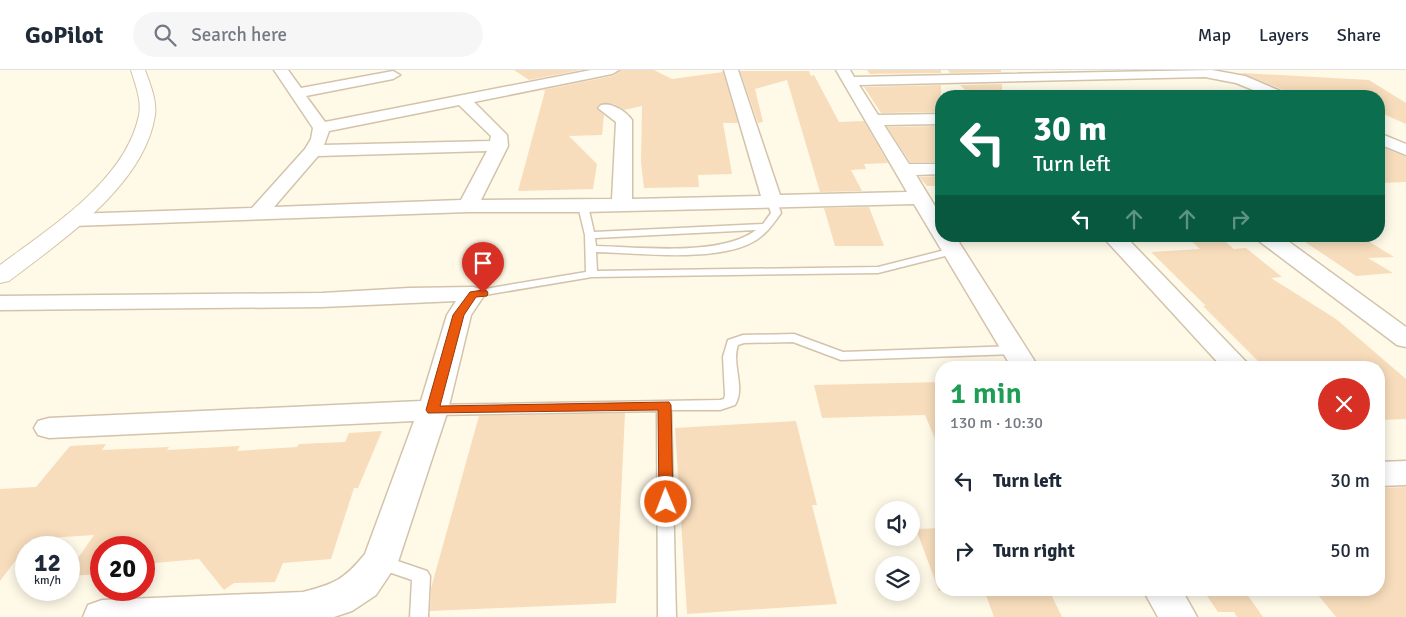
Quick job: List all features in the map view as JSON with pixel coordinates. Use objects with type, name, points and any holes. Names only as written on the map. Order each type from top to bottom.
[{"type":"street","points":[[0,276],[74,220],[110,184],[130,159],[143,130],[147,115],[147,101],[138,70]]},
{"type":"street","points":[[257,214],[313,151],[319,139],[320,128],[281,70]]},
{"type":"street","points":[[320,128],[612,70]]},
{"type":"street","points":[[731,70],[772,201]]},
{"type":"street","points":[[846,76],[1214,74],[1240,79],[1266,90]]},
{"type":"street","points":[[296,93],[393,75]]},
{"type":"street","points":[[846,76],[935,222]]},
{"type":"street","points":[[462,100],[496,130],[499,135],[499,146],[468,206]]},
{"type":"street","points":[[606,108],[624,120],[622,204]]},
{"type":"street","points":[[873,120],[935,119]]},
{"type":"street","points":[[1385,141],[1406,150]]},
{"type":"street","points":[[313,151],[499,146]]},
{"type":"street","points":[[1388,160],[1406,160]]},
{"type":"street","points":[[904,170],[935,169]]},
{"type":"street","points":[[74,220],[468,206],[583,206],[920,198]]},
{"type":"street","points":[[947,242],[1021,359]]},
{"type":"street","points":[[1119,242],[1232,361]]},
{"type":"street","points":[[1275,242],[1406,340]]},
{"type":"street","points":[[0,303],[322,300],[409,295],[473,294]]},
{"type":"street","points":[[102,617],[303,609],[339,599],[363,584],[380,562],[433,410],[459,315],[473,294]]},
{"type":"street","points":[[49,428],[433,410]]},
{"type":"street","points":[[1385,474],[1406,473]]},
{"type":"street","points":[[1166,596],[1178,617]]},
{"type":"lane","points":[[591,249],[717,249],[744,243],[768,227],[776,213],[772,201]]},
{"type":"lane","points":[[583,206],[590,235],[592,274]]},
{"type":"lane","points":[[590,235],[768,227]]},
{"type":"lane","points":[[473,294],[592,274],[878,270],[941,242]]},
{"type":"lane","points":[[433,410],[720,405],[730,402],[734,394],[728,350],[732,343],[743,339],[794,338],[841,356],[1021,359]]},
{"type":"lane","points":[[664,405],[667,617]]},
{"type":"lane","points":[[380,562],[421,576],[419,617]]},
{"type":"building","points":[[514,70],[581,70],[529,80]]},
{"type":"building","points":[[621,70],[654,70],[672,79],[723,72],[738,123],[723,123],[732,174],[698,175],[699,187],[644,188],[641,162],[642,106],[624,110],[614,104],[605,103],[600,104],[596,108],[604,115],[602,135],[569,136],[597,164],[593,189],[518,191],[545,91],[543,90],[612,76]]},
{"type":"building","points":[[867,70],[941,70],[941,73],[870,74]]},
{"type":"building","points":[[948,70],[1001,70],[1001,72],[950,73]]},
{"type":"building","points":[[740,71],[809,71],[811,76],[814,75],[839,122],[864,121],[888,163],[864,164],[866,169],[851,170],[862,191],[820,192],[787,80],[755,89],[763,122],[758,123]]},
{"type":"building","points":[[1241,73],[1369,80],[1406,103],[1406,124],[1385,115],[1385,90],[1284,90]]},
{"type":"building","points":[[1002,84],[1002,90],[965,90],[960,85]]},
{"type":"building","points":[[941,85],[941,90],[935,90],[935,112],[881,113],[864,87]]},
{"type":"building","points":[[935,126],[935,162],[910,162],[887,127]]},
{"type":"building","points":[[1385,148],[1406,157],[1406,182],[1385,183]]},
{"type":"building","points":[[935,176],[935,186],[927,186],[919,177]]},
{"type":"building","points":[[869,207],[884,246],[835,246],[824,208]]},
{"type":"building","points":[[1192,242],[1226,242],[1234,249],[1246,248],[1282,277],[1271,278],[1336,319],[1385,361],[1258,361],[1151,252],[1200,249]]},
{"type":"building","points":[[1305,242],[1370,242],[1394,257],[1368,258],[1393,273],[1356,276]]},
{"type":"building","points":[[1385,361],[1406,379],[1406,419],[1385,420]]},
{"type":"building","points":[[935,382],[935,439],[925,415],[822,418],[814,385]]},
{"type":"building","points":[[625,413],[616,603],[430,611],[431,588],[479,416]]},
{"type":"building","points":[[796,421],[817,505],[812,505],[837,604],[687,614],[675,428]]},
{"type":"building","points":[[382,431],[358,488],[354,488],[331,559],[283,563],[275,582],[234,583],[224,590],[199,559],[155,563],[155,536],[15,536],[15,561],[0,581],[0,489],[36,487],[70,446],[106,444],[102,450],[169,447],[167,450],[240,446],[237,451],[297,447],[299,444],[345,442],[349,433]]},
{"type":"building","points":[[1406,487],[1406,617],[1336,617],[1319,596],[1385,596],[1385,488]]},
{"type":"building","points":[[935,528],[935,580],[920,540],[920,529]]},
{"type":"building","points":[[90,541],[90,575],[80,575],[80,555]]},
{"type":"building","points":[[986,596],[1052,596],[1062,617],[994,617]]},
{"type":"building","points":[[1207,596],[1248,596],[1263,617],[1237,617],[1234,612],[1218,612]]},
{"type":"route","points":[[483,293],[473,294],[459,315],[433,410],[664,405],[666,502]]}]
